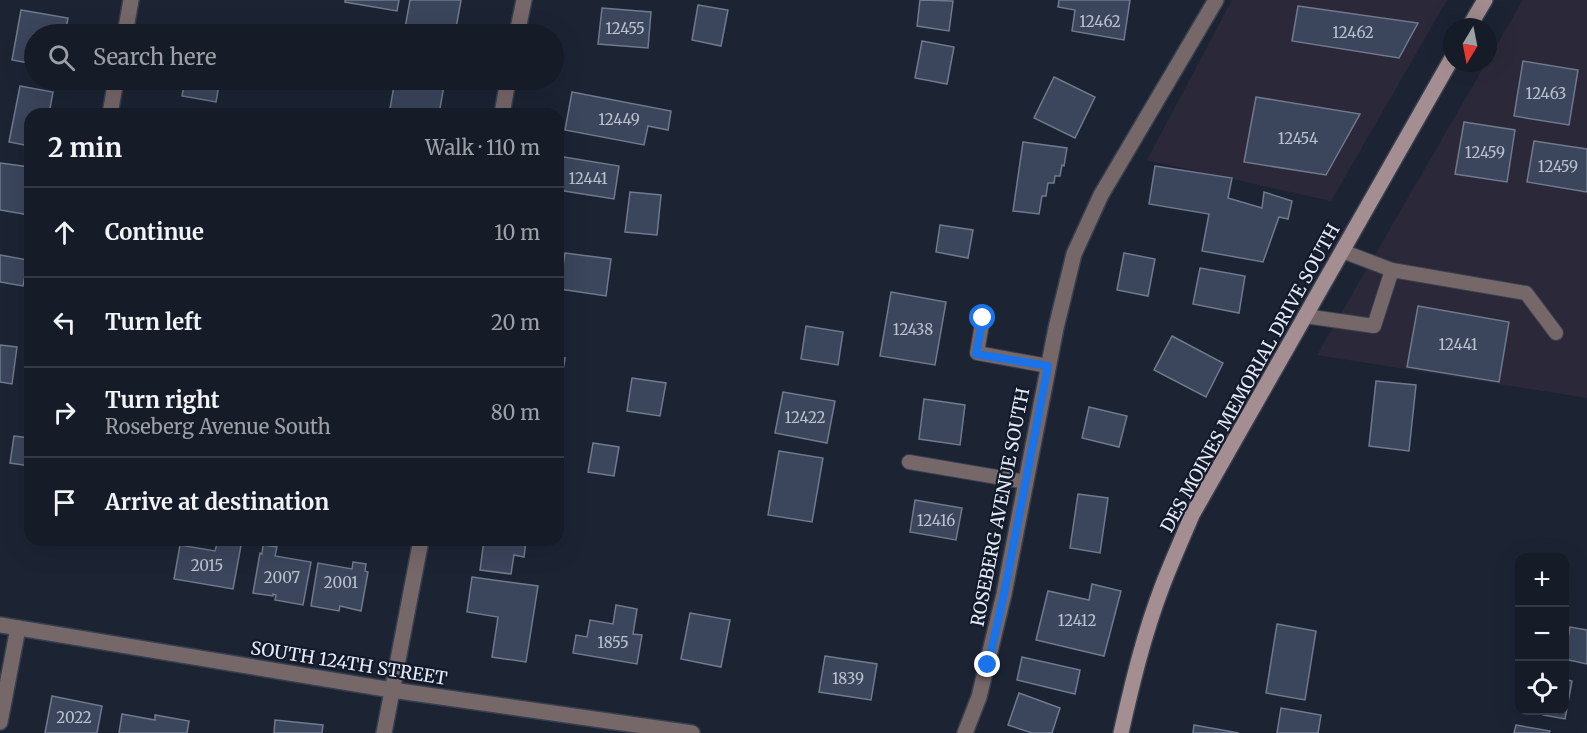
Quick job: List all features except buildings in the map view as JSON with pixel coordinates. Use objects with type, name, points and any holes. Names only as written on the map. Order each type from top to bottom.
[{"type":"main road","points":[[1474,18],[1485,0]]},
{"type":"main road","name":"DES MOINES MEMORIAL DRIVE SOUTH","points":[[1121,733],[1148,628],[1162,586],[1192,515],[1444,72]]},
{"type":"street","points":[[127,24],[131,0]]},
{"type":"street","points":[[519,24],[524,0]]},
{"type":"street","name":"ROSEBERG AVENUE SOUTH","points":[[965,733],[988,665],[1048,366],[1074,254],[1101,195],[1216,0]]},
{"type":"street","points":[[111,108],[114,90]]},
{"type":"street","points":[[503,108],[506,90]]},
{"type":"street","points":[[384,733],[420,546]]},
{"type":"street","name":"SOUTH 124TH STREET","points":[[0,625],[392,690],[692,733]]},
{"type":"street","points":[[0,722],[18,628]]},
{"type":"lane","points":[[1342,251],[1392,270],[1526,293],[1556,333]]},
{"type":"lane","points":[[1305,316],[1374,326],[1392,270]]},
{"type":"lane","points":[[983,318],[976,354],[1048,366]]},
{"type":"lane","points":[[909,462],[1026,482]]},
{"type":"shaded area","points":[[1232,0],[1447,0],[1331,201],[1147,160]]},
{"type":"shaded area","points":[[1523,0],[1587,0],[1587,398],[1317,355],[1481,72],[1497,72],[1497,45]]},
{"type":"route","points":[[983,318],[976,354],[1048,366],[988,665]]}]
